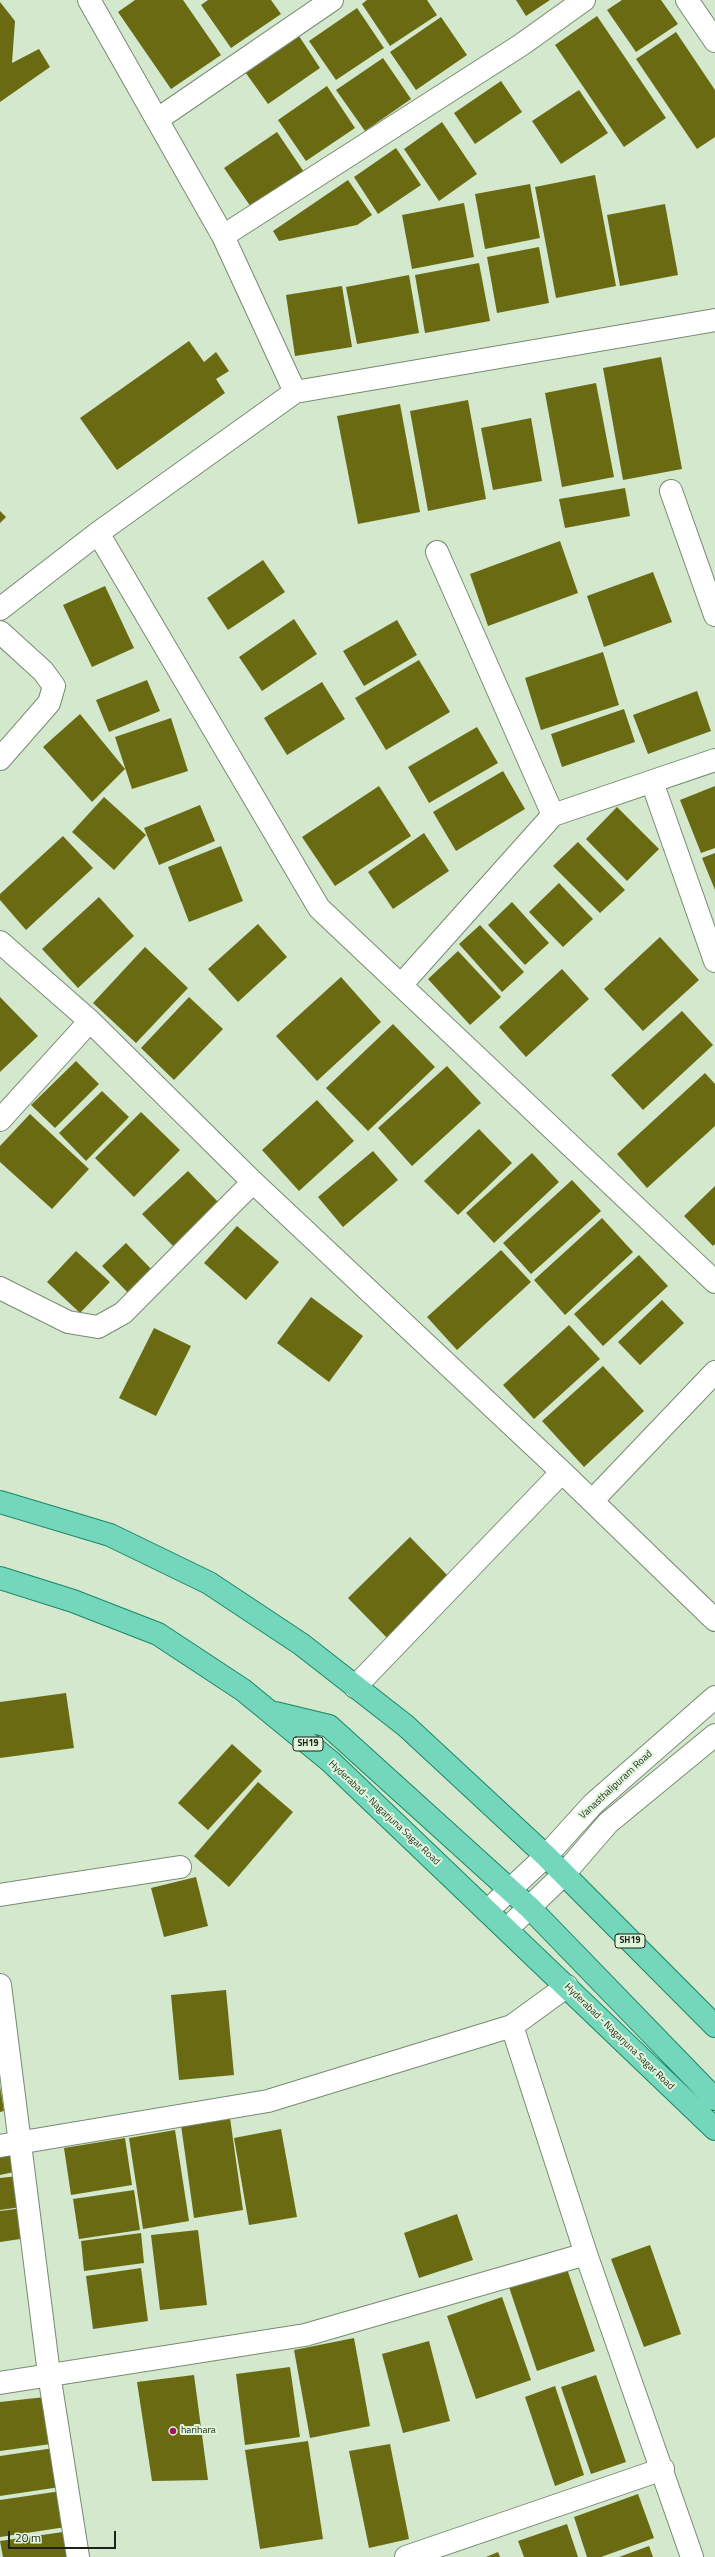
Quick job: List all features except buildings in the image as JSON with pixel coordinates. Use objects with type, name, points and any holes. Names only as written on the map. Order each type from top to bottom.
[{"type":"main road","name":"SH19","points":[[0,1502],[110,1535],[208,1583],[301,1644],[406,1726],[546,1856],[715,2026]]},
{"type":"main road","name":"Hyderabad - Nagarjuna Sagar Road","points":[[0,1578],[73,1601],[158,1634],[243,1690],[331,1762],[715,2129]]},
{"type":"main road","points":[[270,1712],[329,1726],[509,1891],[530,1908],[715,2099]]},
{"type":"street","points":[[89,0],[158,119],[223,236],[295,392]]},
{"type":"street","points":[[158,119],[332,0]]},
{"type":"street","points":[[223,236],[521,45],[584,0]]},
{"type":"street","points":[[687,0],[715,41]]},
{"type":"street","points":[[0,609],[98,533],[295,392],[715,320]]},
{"type":"street","points":[[671,490],[715,615]]},
{"type":"street","points":[[98,533],[319,908],[715,1282]]},
{"type":"street","points":[[437,552],[553,815]]},
{"type":"street","points":[[0,632],[43,671],[54,686],[49,703],[0,759]]},
{"type":"street","points":[[401,985],[553,815],[715,760]]},
{"type":"street","points":[[652,782],[715,960]]},
{"type":"street","points":[[0,942],[90,1021],[253,1182],[562,1472],[715,1620]]},
{"type":"street","points":[[0,1120],[90,1021]]},
{"type":"street","points":[[0,1288],[68,1322],[98,1327],[123,1313],[253,1182]]},
{"type":"street","points":[[592,1501],[714,1378]]},
{"type":"street","points":[[355,1687],[562,1472]]},
{"type":"street","name":"Vanasthalipuram Road","points":[[487,1911],[546,1856],[593,1804],[715,1697]]},
{"type":"street","points":[[507,1929],[564,1874],[608,1823],[715,1734]]},
{"type":"street","points":[[0,1895],[180,1867]]},
{"type":"street","points":[[0,1985],[10,2144],[78,2557]]},
{"type":"street","points":[[10,2144],[268,2101],[512,2026],[567,1986]]},
{"type":"street","points":[[512,2026],[586,2254],[663,2469],[692,2557]]},
{"type":"street","points":[[0,2383],[49,2374],[305,2335],[586,2254]]},
{"type":"street","points":[[406,2557],[663,2469]]},
{"type":"place","name":"harihara","points":[[173,2431]]}]
